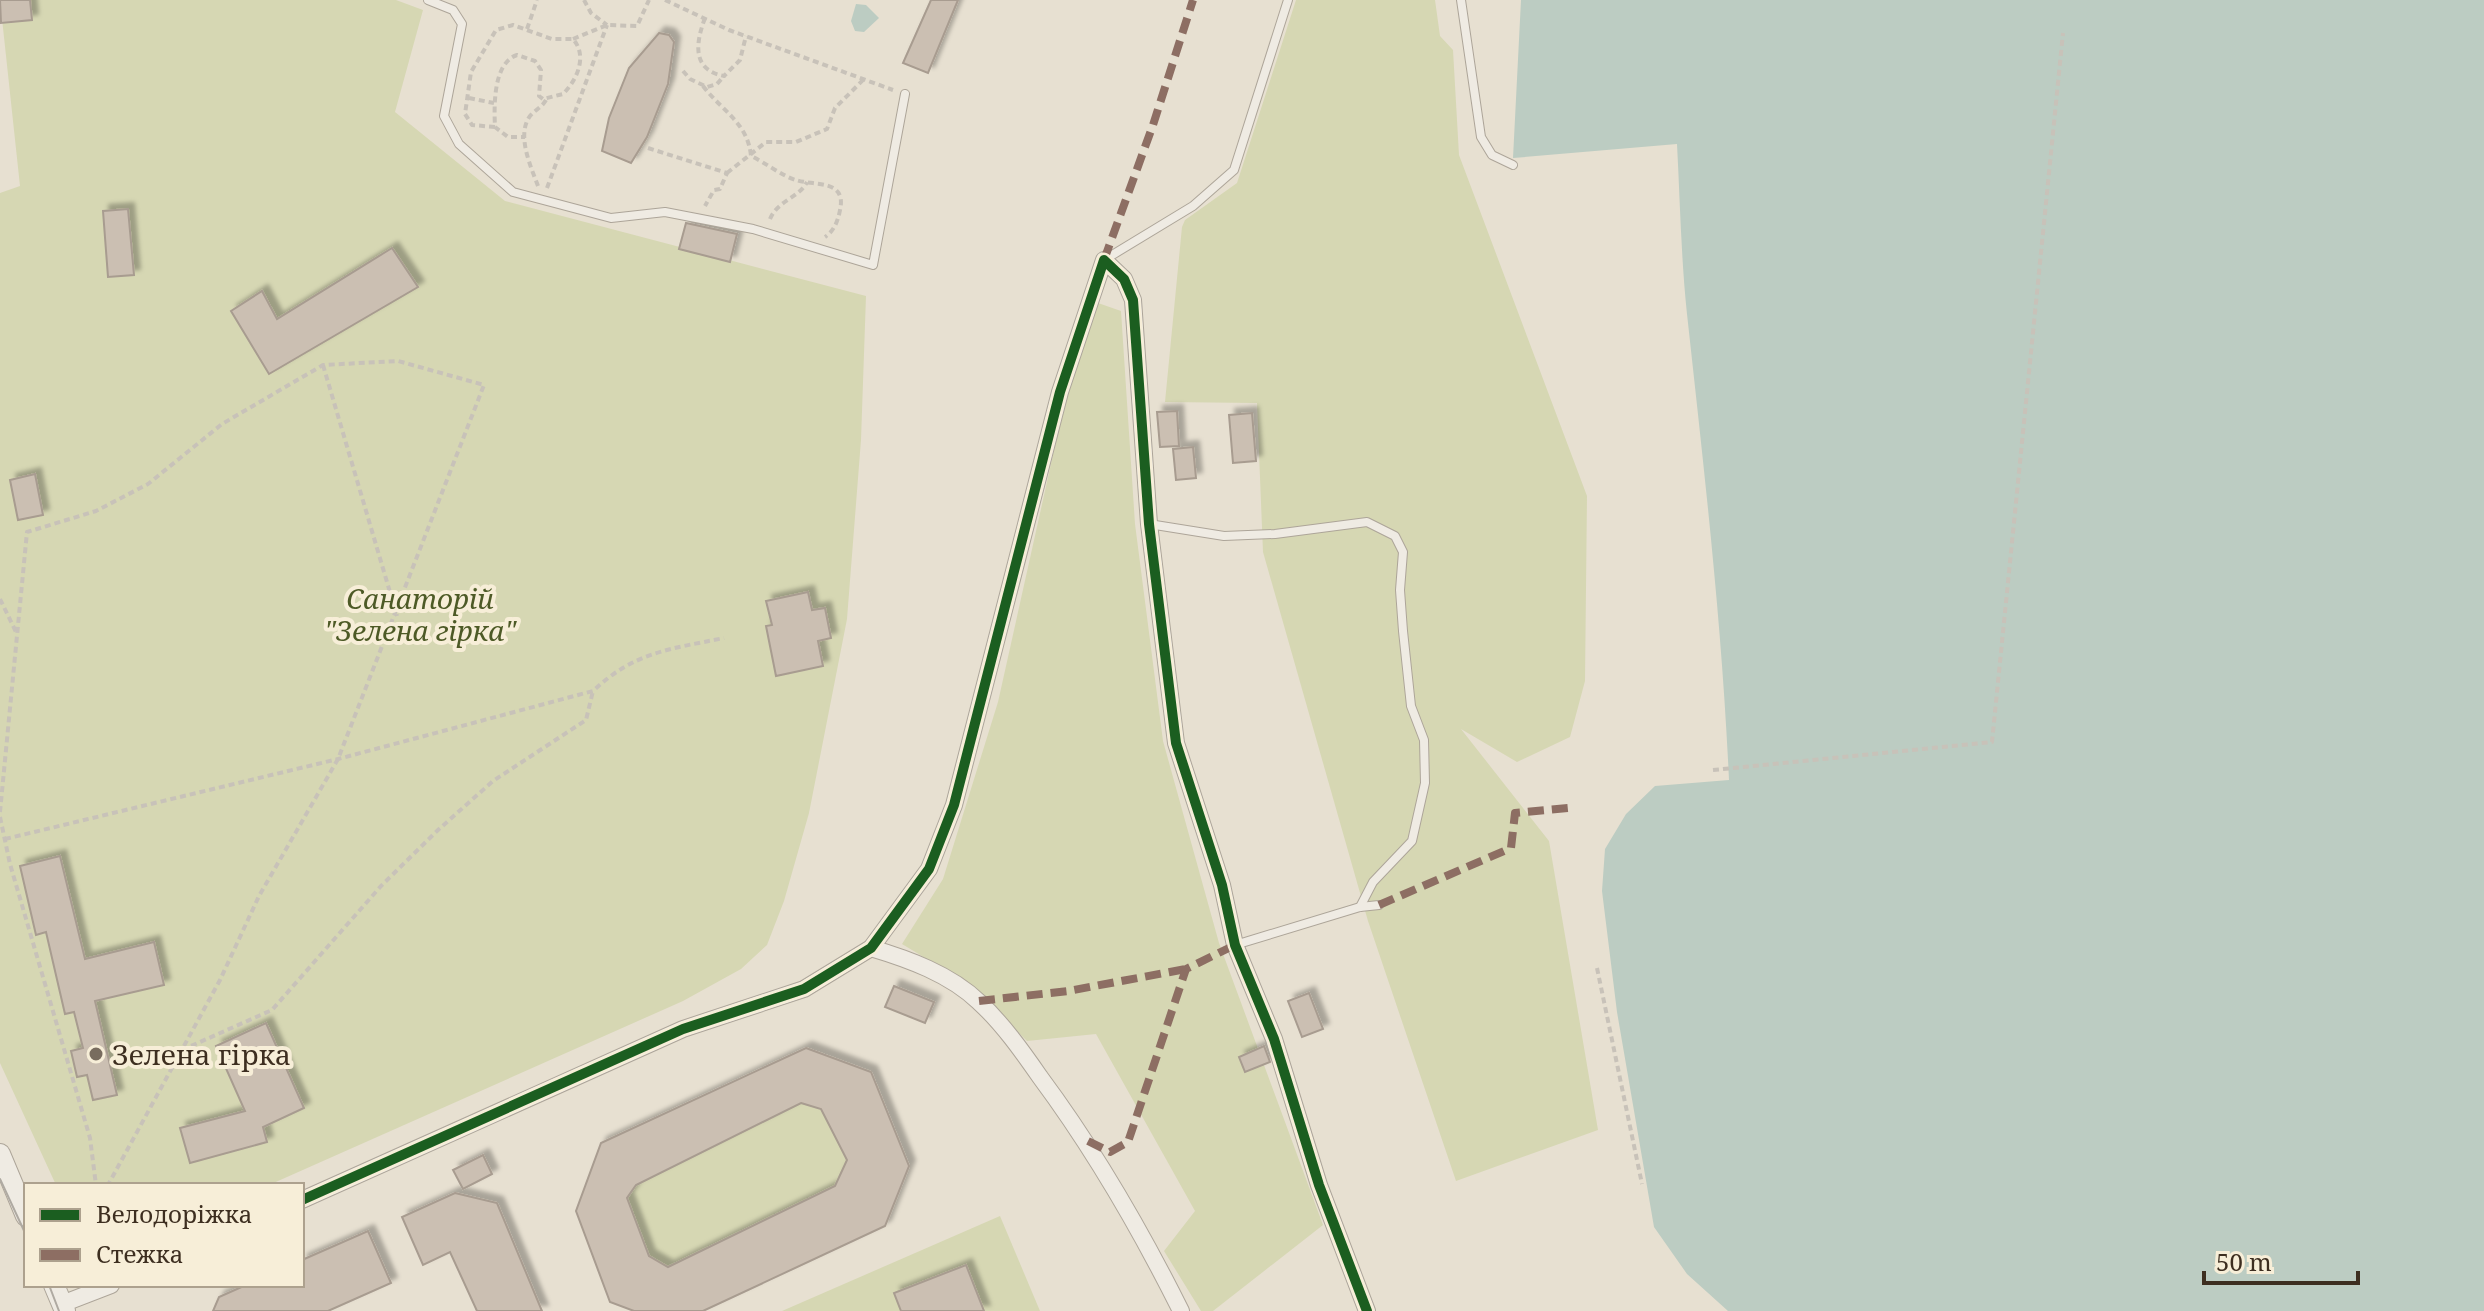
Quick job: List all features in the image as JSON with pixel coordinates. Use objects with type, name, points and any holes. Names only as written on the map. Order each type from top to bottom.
[{"type":"street","points":[[304,1199],[683,1029],[804,989],[871,948],[929,869],[954,805],[1060,392],[1104,260],[1124,279],[1133,300],[1149,524],[1176,743],[1222,885],[1235,945],[1274,1039],[1319,1185],[1367,1311]]},
{"type":"street","points":[[871,948],[906,958],[953,982],[979,1001],[1018,1046],[1088,1141],[1181,1311]]},
{"type":"street","points":[[0,1154],[24,1211]]},
{"type":"street","points":[[61,1300],[104,1287]]},
{"type":"lane","points":[[428,0],[453,10],[462,24],[444,101],[444,116],[459,144],[513,192],[611,218],[665,212],[764,232],[873,265],[905,94]]},
{"type":"lane","points":[[1104,260],[1193,206],[1234,170],[1288,0]]},
{"type":"lane","points":[[1461,0],[1481,137],[1492,155],[1513,165]]},
{"type":"lane","points":[[1149,524],[1224,536],[1275,534],[1367,522],[1395,536],[1403,552],[1400,590],[1403,631],[1411,706],[1424,740],[1425,783],[1412,841],[1373,882],[1360,907]]},
{"type":"lane","points":[[1235,945],[1360,907],[1379,905]]},
{"type":"path","points":[[527,29],[537,0]]},
{"type":"path","points":[[584,0],[591,13],[607,25]]},
{"type":"path","points":[[525,137],[508,137],[495,127],[467,122],[465,114],[471,72],[496,30],[506,25],[552,39],[573,39],[607,25],[637,26],[649,0]]},
{"type":"path","points":[[665,0],[746,36],[905,94]]},
{"type":"path","points":[[705,18],[697,39],[697,53],[706,68],[724,76]]},
{"type":"path","points":[[542,199],[607,25]]},
{"type":"path","points":[[1713,770],[1992,742],[2063,33]]},
{"type":"path","points":[[703,86],[714,85],[740,60],[746,36]]},
{"type":"path","points":[[495,127],[494,103],[507,61],[517,55],[529,57],[539,65],[537,91],[543,99],[563,94],[576,74],[580,51],[573,39]]},
{"type":"path","points":[[683,71],[703,86],[743,127],[749,138],[751,156]]},
{"type":"path","points":[[699,219],[714,190],[722,186],[727,173],[766,142],[796,142],[827,129],[835,108],[864,79]]},
{"type":"path","points":[[469,98],[494,103]]},
{"type":"path","points":[[542,199],[525,137],[528,119],[547,98]]},
{"type":"path","points":[[648,148],[727,173]]},
{"type":"path","points":[[751,156],[798,181],[832,187],[842,198],[839,216],[829,235],[809,246]]},
{"type":"path","points":[[764,232],[778,204],[800,191],[807,181]]},
{"type":"path","points":[[96,1183],[90,1138],[0,815],[27,532],[96,511],[148,484],[222,424],[323,365],[398,361],[484,385],[397,616],[338,759],[259,896],[220,980],[109,1183]]},
{"type":"path","points":[[323,365],[397,616]]},
{"type":"path","points":[[0,599],[17,634]]},
{"type":"path","points":[[5,839],[338,759],[593,691],[614,671],[646,654],[724,638]]},
{"type":"path","points":[[182,1050],[272,1010],[381,886],[438,830],[493,781],[586,720],[593,691]]},
{"type":"path","points":[[1597,968],[1642,1184]]},
{"type":"green space","name":"Санаторій \"Зелена гірка\"","points":[[0,0],[396,0],[423,10],[395,112],[505,201],[866,296],[861,440],[847,619],[809,813],[784,901],[767,945],[741,969],[683,1001],[274,1183],[55,1183],[0,1063],[0,193],[20,186]]},
{"type":"green space","points":[[1296,0],[1435,0],[1440,36],[1453,50],[1459,155],[1587,496],[1585,681],[1570,737],[1517,762],[1461,729],[1549,841],[1598,1130],[1456,1181],[1368,921],[1263,552],[1257,403],[1165,402],[1182,227],[1185,220],[1237,183]]},
{"type":"green space","points":[[1098,303],[1121,311],[1135,524],[1163,741],[1219,943],[1323,1225],[1213,1311],[1201,1311],[1164,1251],[1195,1211],[1096,1034],[1027,1041],[970,985],[902,944],[943,879],[998,702],[1073,365]]},
{"type":"green space","points":[[801,1103],[821,1109],[847,1160],[835,1186],[668,1267],[649,1256],[627,1198],[636,1185]]},
{"type":"green space","points":[[1000,1216],[1040,1311],[782,1311]]},
{"type":"shaded area","points":[[1521,0],[2484,0],[2484,1311],[1728,1311],[1687,1274],[1654,1227],[1617,1012],[1602,891],[1605,849],[1626,814],[1655,786],[1729,780],[1717,605],[1685,293],[1677,144],[1513,158]]},
{"type":"shaded area","points":[[856,4],[866,5],[879,18],[864,32],[855,31],[851,21]]},
{"type":"building","points":[[0,0],[30,0],[32,20],[1,23]]},
{"type":"building","points":[[931,0],[958,0],[928,73],[903,63]]},
{"type":"building","points":[[659,33],[669,35],[674,42],[668,84],[647,137],[631,163],[602,151],[609,118],[629,68]]},
{"type":"building","points":[[128,209],[134,275],[108,277],[103,211]]},
{"type":"building","points":[[686,223],[737,234],[730,262],[679,249]]},
{"type":"building","points":[[392,248],[418,287],[269,374],[231,311],[262,291],[277,319]]},
{"type":"building","points":[[1177,411],[1179,446],[1160,447],[1157,412]]},
{"type":"building","points":[[1252,413],[1256,461],[1233,463],[1229,415]]},
{"type":"building","points":[[1193,447],[1196,478],[1176,480],[1173,449]]},
{"type":"building","points":[[35,474],[43,515],[18,520],[10,480]]},
{"type":"building","points":[[808,592],[812,610],[825,608],[831,638],[818,641],[823,666],[776,676],[766,626],[772,625],[766,601]]},
{"type":"building","points":[[60,856],[85,959],[154,942],[164,985],[95,1001],[117,1095],[93,1100],[87,1075],[77,1077],[71,1051],[83,1048],[74,1012],[65,1014],[46,932],[36,935],[20,866]]},
{"type":"building","points":[[894,986],[934,1002],[925,1023],[885,1007]]},
{"type":"building","points":[[1309,993],[1323,1029],[1302,1037],[1288,1001]]},
{"type":"building","points":[[266,1023],[304,1108],[263,1127],[267,1142],[190,1163],[180,1128],[245,1111],[216,1046]]},
{"type":"building","points":[[1264,1046],[1270,1062],[1245,1072],[1239,1057]]},
{"type":"building","points":[[806,1048],[871,1072],[909,1166],[885,1226],[703,1311],[634,1311],[610,1302],[576,1211],[601,1143]],"holes":[[[801,1103],[821,1109],[847,1160],[835,1186],[668,1267],[649,1256],[627,1198],[636,1185]]]},
{"type":"building","points":[[483,1155],[492,1174],[463,1189],[453,1170]]},
{"type":"building","points":[[455,1193],[497,1203],[542,1311],[477,1311],[450,1252],[423,1265],[402,1217]]},
{"type":"building","points":[[368,1231],[391,1283],[328,1311],[213,1311],[219,1297],[242,1287],[304,1287],[304,1259]]},
{"type":"building","points":[[966,1265],[984,1311],[901,1311],[894,1293]]},
{"type":"tram line","points":[[0,1179],[24,1231]]},
{"type":"tram line","points":[[50,1287],[59,1311]]},
{"type":"marked path","points":[[1104,260],[1153,125],[1193,0]]},
{"type":"marked path","points":[[1379,905],[1511,848],[1515,813],[1568,808]]},
{"type":"marked path","points":[[1088,1141],[1110,1152],[1128,1142],[1186,969],[1235,945]]},
{"type":"marked path","points":[[979,1001],[1068,991],[1186,969]]},
{"type":"cycle path","points":[[304,1199],[683,1029],[804,989],[871,948],[929,869],[954,805],[1060,392],[1104,260],[1124,279],[1133,300],[1149,524],[1176,743],[1222,885],[1235,945],[1274,1039],[1319,1185],[1367,1311]]},
{"type":"place","name":"Зелена гірка","points":[[96,1054]]}]
